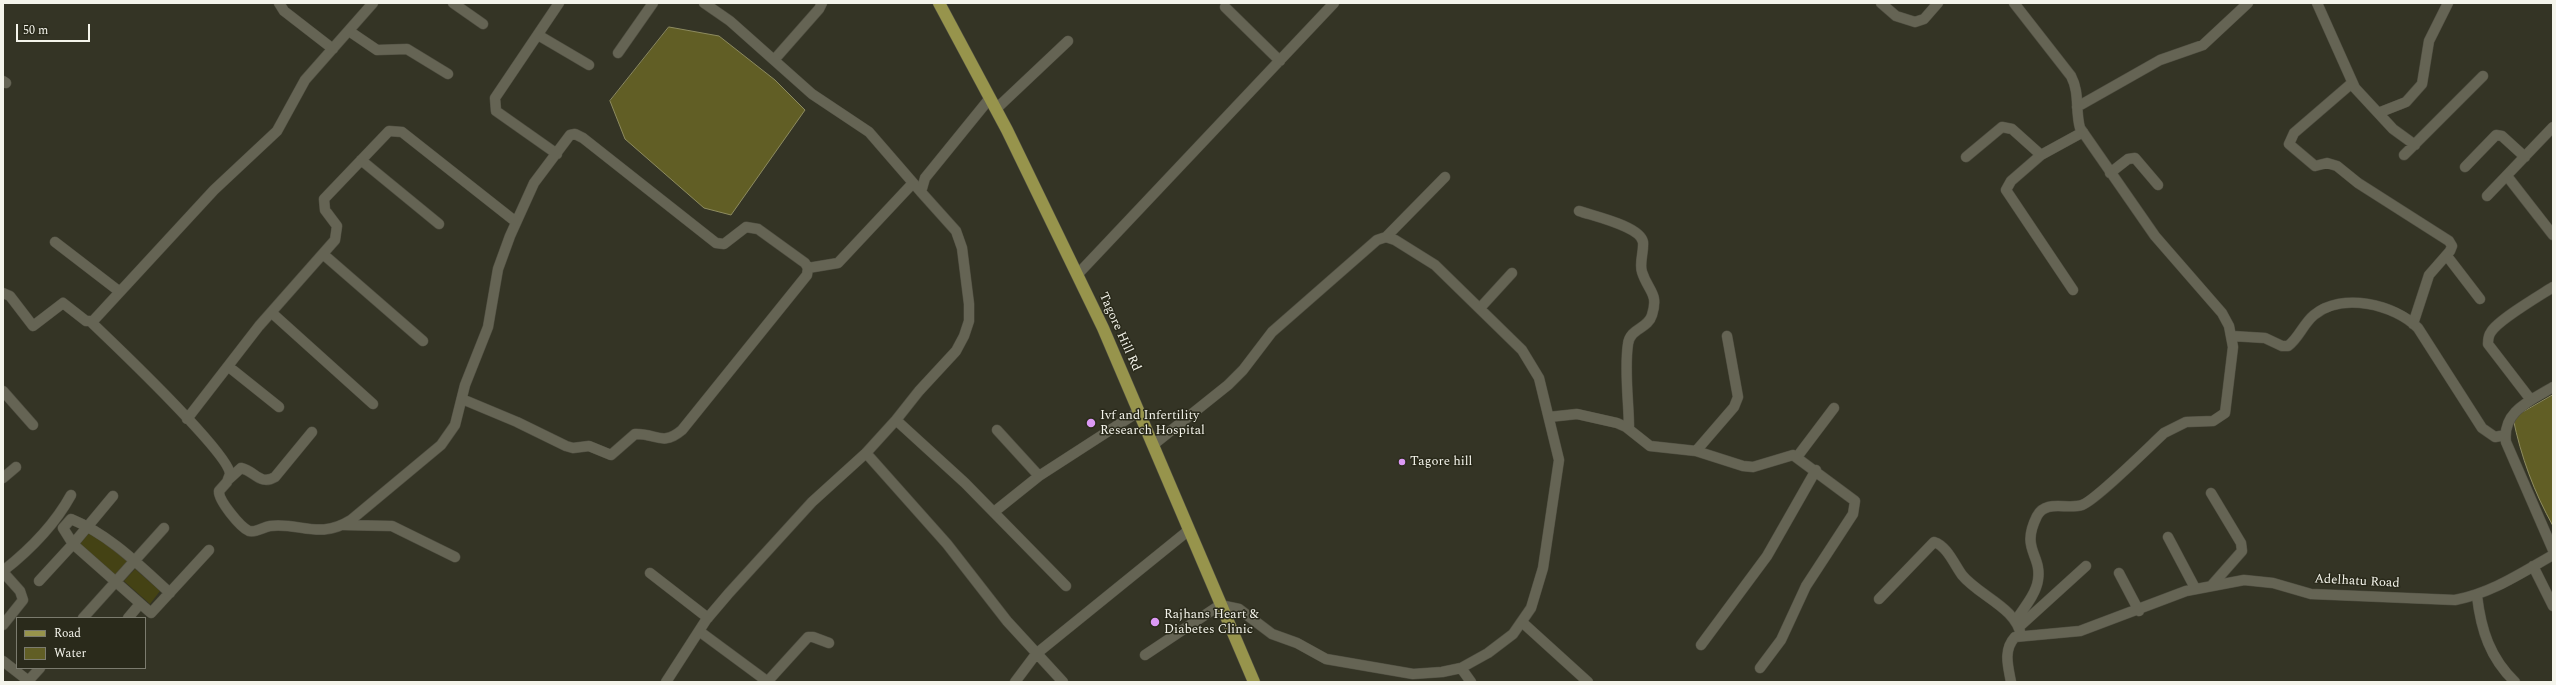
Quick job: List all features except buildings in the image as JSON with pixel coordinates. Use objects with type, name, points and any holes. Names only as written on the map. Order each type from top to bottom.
[{"type":"main road","name":"Tagore Hill Rd","points":[[944,5],[1077,275],[1153,445],[1254,682]]},
{"type":"street","points":[[279,3],[284,11],[333,49]]},
{"type":"street","points":[[453,3],[483,24]]},
{"type":"street","points":[[557,154],[496,111],[494,106],[495,98],[559,3]]},
{"type":"street","points":[[618,53],[653,3]]},
{"type":"street","points":[[666,682],[708,618],[812,502],[866,453],[896,420],[919,391],[956,351],[964,336],[969,321],[969,304],[960,239],[956,232],[869,132],[812,94],[730,21],[704,3]]},
{"type":"street","points":[[774,60],[819,9],[822,3]]},
{"type":"street","points":[[1077,275],[1334,3]]},
{"type":"street","points":[[1881,3],[1896,16],[1915,22],[1924,19],[1938,3]]},
{"type":"street","points":[[2011,682],[2006,655],[2038,581],[2039,571],[2030,539],[2038,514],[2044,508],[2052,506],[2082,505],[2164,434],[2175,427],[2196,420],[2213,421],[2220,418],[2225,413],[2228,405],[2227,385],[2232,336],[2222,313],[2213,299],[2155,236],[2083,132],[2077,118],[2076,86],[2072,76],[2014,3]]},
{"type":"street","points":[[2077,107],[2160,60],[2203,45],[2248,3]]},
{"type":"street","points":[[2317,3],[2352,83],[2398,134],[2415,145]]},
{"type":"street","points":[[2378,112],[2406,102],[2422,84],[2429,41],[2448,3]]},
{"type":"street","points":[[91,322],[214,190],[277,131],[300,87],[349,31],[369,4]]},
{"type":"street","points":[[1225,7],[1280,61]]},
{"type":"street","points":[[349,31],[377,50],[407,49],[448,74]]},
{"type":"street","points":[[538,35],[589,65]]},
{"type":"street","points":[[996,109],[1068,41]]},
{"type":"street","points":[[2404,156],[2483,76]]},
{"type":"street","points":[[2352,83],[2294,133],[2290,138],[2291,148],[2315,166],[2327,163],[2337,166],[2358,183],[2449,242],[2452,246],[2447,256],[2435,266],[2413,324]]},
{"type":"street","points":[[921,192],[925,178],[990,98]]},
{"type":"street","points":[[1966,157],[2002,128],[2007,127],[2041,155]]},
{"type":"street","points":[[2487,196],[2553,127]]},
{"type":"street","points":[[187,419],[259,326],[335,240],[337,226],[325,210],[324,199],[388,131],[402,132],[516,222]]},
{"type":"street","points":[[2074,290],[2006,190],[2011,181],[2041,155],[2083,132]]},
{"type":"street","points":[[343,525],[448,438],[455,425],[465,385],[488,328],[498,269],[516,222],[534,183],[557,154],[566,139],[575,134],[712,241],[724,244],[746,226],[751,226],[758,229],[805,263],[808,268],[807,275],[682,430],[672,438],[659,439],[635,434],[611,455],[589,446],[570,447],[517,422],[462,399]]},
{"type":"street","points":[[2464,167],[2496,135],[2502,136],[2525,157]]},
{"type":"street","points":[[2110,173],[2128,159],[2135,158],[2158,185]]},
{"type":"street","points":[[361,160],[439,224]]},
{"type":"street","points":[[2507,176],[2553,235]]},
{"type":"street","points":[[1153,445],[1228,385],[1243,370],[1272,332],[1377,240],[1386,237],[1445,177]]},
{"type":"street","points":[[808,268],[838,263],[913,183]]},
{"type":"street","points":[[1579,211],[1627,227],[1637,233],[1643,241],[1641,270],[1652,290],[1654,304],[1648,323],[1634,332],[1628,345],[1629,429]]},
{"type":"street","points":[[1145,655],[1220,605],[1239,609],[1272,634],[1332,661],[1413,674],[1442,672],[1461,668],[1488,653],[1513,634],[1523,623],[1531,608],[1540,584],[1558,475],[1559,460],[1539,378],[1532,363],[1522,350],[1435,265],[1406,245],[1386,237]]},
{"type":"street","points":[[55,242],[120,292]]},
{"type":"street","points":[[323,254],[423,341]]},
{"type":"street","points":[[2447,256],[2480,299]]},
{"type":"street","points":[[1480,308],[1512,274]]},
{"type":"street","points":[[2531,400],[2488,344],[2488,338],[2491,332],[2499,324],[2553,287]]},
{"type":"street","points":[[3,293],[10,296],[33,326],[63,303],[91,322],[187,419],[228,465],[229,479]]},
{"type":"street","points":[[2232,336],[2265,338],[2282,346],[2288,346],[2313,316],[2326,306],[2343,302],[2361,304],[2398,313],[2413,324],[2482,428],[2495,437],[2505,434]]},
{"type":"street","points":[[272,313],[373,404]]},
{"type":"street","points":[[1696,451],[1734,407],[1738,397],[1727,336]]},
{"type":"street","points":[[229,366],[279,407]]},
{"type":"street","points":[[2553,387],[2531,400],[2512,414],[2506,424],[2505,434],[2506,442],[2553,550]]},
{"type":"street","points":[[3,391],[33,425]]},
{"type":"street","points":[[1798,457],[1834,408]]},
{"type":"street","points":[[994,512],[1039,476],[1138,412]]},
{"type":"street","points":[[1549,416],[1577,414],[1617,423],[1629,429],[1650,446],[1696,451],[1753,467],[1787,455],[1798,457],[1850,496],[1855,502],[1856,508],[1853,514],[1806,586],[1781,640],[1760,668]]},
{"type":"street","points":[[896,420],[948,466],[1066,586]]},
{"type":"street","points":[[997,430],[1039,476]]},
{"type":"street","points":[[312,432],[275,478],[268,482],[262,481],[241,468],[219,491],[220,501],[250,531],[269,526],[312,530],[343,525],[392,526],[455,557]]},
{"type":"street","points":[[866,453],[947,544],[983,592],[1036,654],[1063,682]]},
{"type":"street","points":[[3,478],[16,467]]},
{"type":"street","points":[[1701,645],[1767,556],[1816,470]]},
{"type":"street","points":[[2211,494],[2241,543],[2242,551],[2212,585]]},
{"type":"street","points":[[3,625],[23,600],[20,592],[3,572],[30,550],[60,514],[71,495]]},
{"type":"street","points":[[39,581],[73,544],[113,496]]},
{"type":"street","points":[[60,514],[68,522]]},
{"type":"street","points":[[170,593],[115,544],[88,526],[71,519],[63,528],[73,544],[117,582],[140,605],[151,613],[170,593],[209,550]]},
{"type":"street","points":[[84,617],[164,528]]},
{"type":"street","points":[[1015,682],[1036,654],[1189,530]]},
{"type":"street","points":[[2168,537],[2195,588]]},
{"type":"street","points":[[1878,599],[1934,542],[1942,547],[1970,583],[2019,627]]},
{"type":"street","name":"Adelhatu Road","points":[[2019,627],[2080,631],[2139,611],[2195,588],[2257,580],[2311,594],[2344,597],[2385,596],[2436,601],[2477,596],[2498,587],[2553,554]]},
{"type":"street","points":[[2019,627],[2086,566]]},
{"type":"street","points":[[2533,566],[2553,606]]},
{"type":"street","points":[[650,573],[708,618]]},
{"type":"street","points":[[2119,573],[2139,611]]},
{"type":"street","points":[[2477,596],[2480,623],[2488,645],[2498,663],[2516,682]]},
{"type":"street","points":[[129,617],[140,605]]},
{"type":"street","points":[[1523,623],[1588,682]]},
{"type":"street","points":[[699,631],[768,682],[808,637],[813,637],[828,643]]},
{"type":"street","points":[[3,661],[26,679],[30,679],[39,669]]},
{"type":"street","points":[[1461,668],[1471,682]]},
{"type":"shaded area","points":[[89,533],[109,545],[128,561],[115,576],[79,545]]},
{"type":"shaded area","points":[[135,569],[160,591],[150,604],[124,581]]},
{"type":"water","points":[[669,27],[719,36],[775,80],[805,110],[731,215],[704,208],[625,139],[610,101]]},
{"type":"water","points":[[2553,395],[2553,526],[2529,474],[2520,447],[2513,418]]},
{"type":"place","name":"Ivf and Infertility Research Hospital","points":[[1091,423]]},
{"type":"place","name":"Tagore hill","points":[[1402,462]]},
{"type":"place","name":"Rajhans Heart & Diabetes Clinic","points":[[1155,622]]}]
